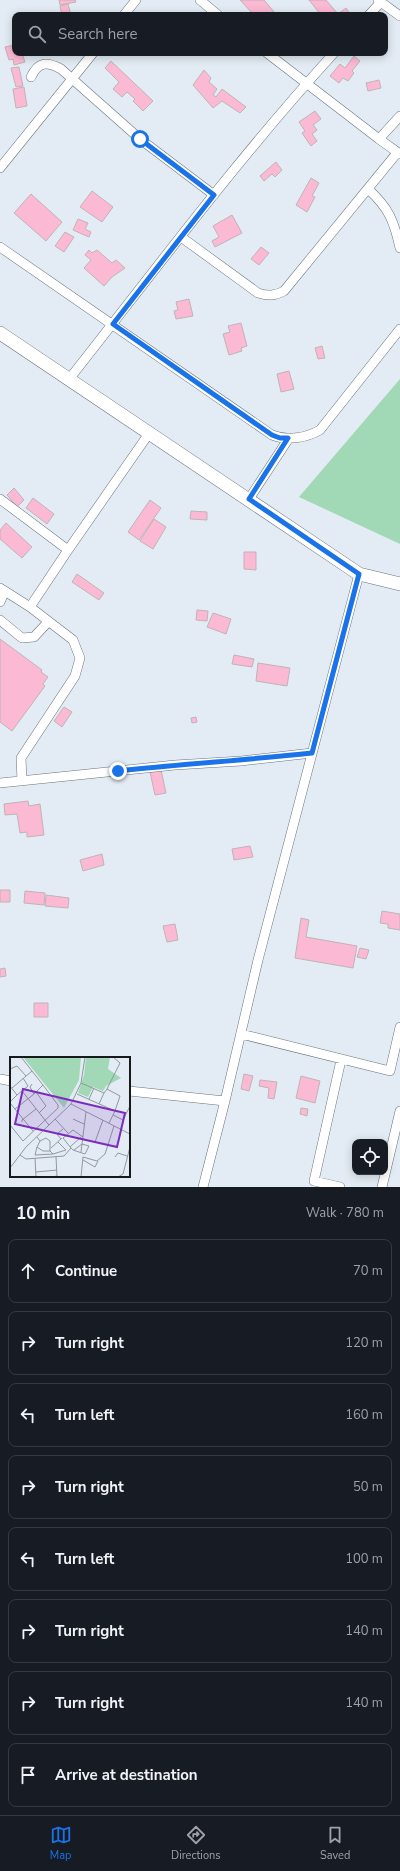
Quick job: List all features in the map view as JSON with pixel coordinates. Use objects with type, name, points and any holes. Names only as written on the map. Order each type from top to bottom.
[{"type":"street","points":[[126,12],[136,0]]},
{"type":"street","points":[[200,0],[214,12]]},
{"type":"street","points":[[370,12],[379,1],[400,16]]},
{"type":"street","points":[[0,168],[91,56]]},
{"type":"street","points":[[180,237],[258,293],[267,296],[278,294],[284,291],[398,154],[271,56]]},
{"type":"street","points":[[70,378],[214,195],[306,84],[331,56]]},
{"type":"street","points":[[31,77],[38,66],[45,64],[57,66],[73,78],[140,139],[214,195]]},
{"type":"street","points":[[379,139],[400,116]]},
{"type":"street","points":[[368,189],[380,200],[391,217],[395,226],[400,248]]},
{"type":"street","points":[[0,247],[272,435],[280,438],[310,435],[320,430],[400,329]]},
{"type":"street","points":[[0,333],[70,378],[359,574],[400,584]]},
{"type":"street","points":[[30,607],[150,432]]},
{"type":"street","points":[[249,499],[288,438]]},
{"type":"street","points":[[0,499],[68,550]]},
{"type":"street","points":[[203,1187],[226,1101],[258,960],[359,574]]},
{"type":"street","points":[[0,602],[2,590],[30,607],[73,640],[80,658],[75,676],[21,758],[22,781]]},
{"type":"street","points":[[0,620],[22,638],[34,637],[48,622]]},
{"type":"street","points":[[0,783],[175,764],[241,761],[312,753]]},
{"type":"street","points":[[390,1072],[400,1027]]},
{"type":"street","points":[[241,1034],[400,1074]]},
{"type":"street","points":[[340,1187],[314,1181],[341,1060]]},
{"type":"street","points":[[0,1079],[10,1081]]},
{"type":"street","points":[[130,1091],[226,1101]]},
{"type":"street","points":[[382,1187],[400,1111]]},
{"type":"green space","points":[[400,379],[400,544],[299,497]]},
{"type":"building","points":[[59,0],[75,0],[76,2],[60,5]]},
{"type":"building","points":[[240,0],[264,0],[274,12],[251,12]]},
{"type":"building","points":[[309,0],[326,0],[336,12],[319,12]]},
{"type":"building","points":[[68,4],[70,12],[61,12],[60,6]]},
{"type":"building","points":[[346,8],[349,12],[341,12]]},
{"type":"building","points":[[12,46],[12,56],[23,56],[25,62],[14,65],[13,59],[9,60],[5,47]]},
{"type":"building","points":[[354,56],[360,61],[352,71],[354,73],[348,81],[343,78],[339,83],[330,76],[340,64],[345,68]]},
{"type":"building","points":[[111,61],[153,101],[143,111],[133,101],[135,99],[127,92],[122,97],[113,89],[119,82],[105,68]]},
{"type":"building","points":[[19,67],[23,86],[16,87],[11,68]]},
{"type":"building","points":[[204,70],[211,78],[209,82],[217,89],[213,95],[216,97],[222,89],[246,107],[240,113],[222,101],[213,108],[193,85]]},
{"type":"building","points":[[379,80],[381,88],[368,91],[366,83]]},
{"type":"building","points":[[24,87],[27,106],[16,108],[13,89]]},
{"type":"building","points":[[315,111],[321,119],[313,125],[317,130],[312,134],[317,141],[311,146],[302,133],[305,131],[299,122]]},
{"type":"building","points":[[276,162],[282,170],[275,177],[272,174],[264,181],[260,176]]},
{"type":"building","points":[[311,178],[319,183],[312,196],[315,197],[307,212],[296,205]]},
{"type":"building","points":[[92,191],[113,207],[102,222],[80,207]]},
{"type":"building","points":[[31,194],[62,222],[46,241],[14,213]]},
{"type":"building","points":[[232,215],[242,233],[215,247],[212,241],[219,237],[213,226]]},
{"type":"building","points":[[78,219],[88,223],[85,229],[91,232],[89,237],[73,230]]},
{"type":"building","points":[[65,232],[74,237],[64,252],[55,246]]},
{"type":"building","points":[[261,247],[269,253],[259,265],[251,259]]},
{"type":"building","points":[[89,250],[92,253],[97,250],[112,263],[116,260],[125,268],[112,277],[104,286],[84,268],[91,260],[85,255]]},
{"type":"building","points":[[189,299],[193,316],[176,319],[174,311],[178,310],[176,302]]},
{"type":"building","points":[[241,323],[247,346],[241,348],[242,351],[229,355],[223,334],[230,332],[228,326]]},
{"type":"building","points":[[322,346],[325,358],[318,359],[315,348]]},
{"type":"building","points":[[289,371],[294,389],[281,392],[277,374]]},
{"type":"building","points":[[14,488],[24,500],[17,507],[7,495]]},
{"type":"building","points":[[33,498],[54,514],[47,524],[26,508]]},
{"type":"building","points":[[150,500],[161,508],[139,540],[128,532]]},
{"type":"building","points":[[191,511],[207,512],[207,520],[190,519]]},
{"type":"building","points":[[154,519],[166,527],[153,549],[140,541]]},
{"type":"building","points":[[6,523],[32,547],[22,558],[0,539],[0,530]]},
{"type":"building","points":[[244,552],[256,552],[256,570],[244,569]]},
{"type":"building","points":[[77,574],[104,593],[99,600],[72,582]]},
{"type":"building","points":[[197,610],[208,611],[207,621],[196,620]]},
{"type":"building","points":[[213,613],[231,619],[226,634],[207,627]]},
{"type":"building","points":[[0,639],[42,670],[41,672],[48,677],[43,684],[45,686],[12,731],[0,722]]},
{"type":"building","points":[[234,655],[254,659],[252,667],[232,664]]},
{"type":"building","points":[[258,663],[290,668],[287,686],[256,681]]},
{"type":"building","points":[[64,707],[72,712],[62,727],[54,721]]},
{"type":"building","points":[[196,717],[197,722],[192,723],[191,718]]},
{"type":"building","points":[[161,770],[166,793],[155,795],[150,772]]},
{"type":"building","points":[[28,801],[29,806],[40,804],[44,835],[27,837],[27,832],[20,833],[17,814],[5,815],[4,804]]},
{"type":"building","points":[[250,846],[253,857],[234,860],[232,849]]},
{"type":"building","points":[[102,854],[104,865],[83,871],[80,860]]},
{"type":"building","points":[[0,890],[10,890],[10,902],[0,902]]},
{"type":"building","points":[[25,891],[45,893],[44,905],[24,903]]},
{"type":"building","points":[[46,895],[69,898],[68,908],[45,906]]},
{"type":"building","points":[[382,911],[400,914],[400,930],[388,928],[388,924],[380,923]]},
{"type":"building","points":[[301,918],[309,920],[306,937],[357,946],[353,968],[295,958]]},
{"type":"building","points":[[175,924],[178,940],[167,942],[163,926]]},
{"type":"building","points":[[360,948],[369,950],[366,959],[357,957]]},
{"type":"building","points":[[5,968],[6,976],[0,977],[0,969]]},
{"type":"building","points":[[34,1003],[48,1003],[48,1017],[34,1017]]},
{"type":"building","points":[[244,1074],[253,1076],[249,1091],[241,1089]]},
{"type":"building","points":[[301,1076],[320,1081],[315,1103],[296,1098]]},
{"type":"building","points":[[260,1080],[277,1082],[274,1099],[268,1098],[269,1088],[259,1086]]},
{"type":"building","points":[[301,1108],[308,1109],[307,1116],[300,1114]]},
{"type":"route","points":[[118,771],[175,764],[241,761],[312,753],[359,574],[249,499],[288,438],[280,438],[272,435],[113,324],[214,195],[140,139]]}]
